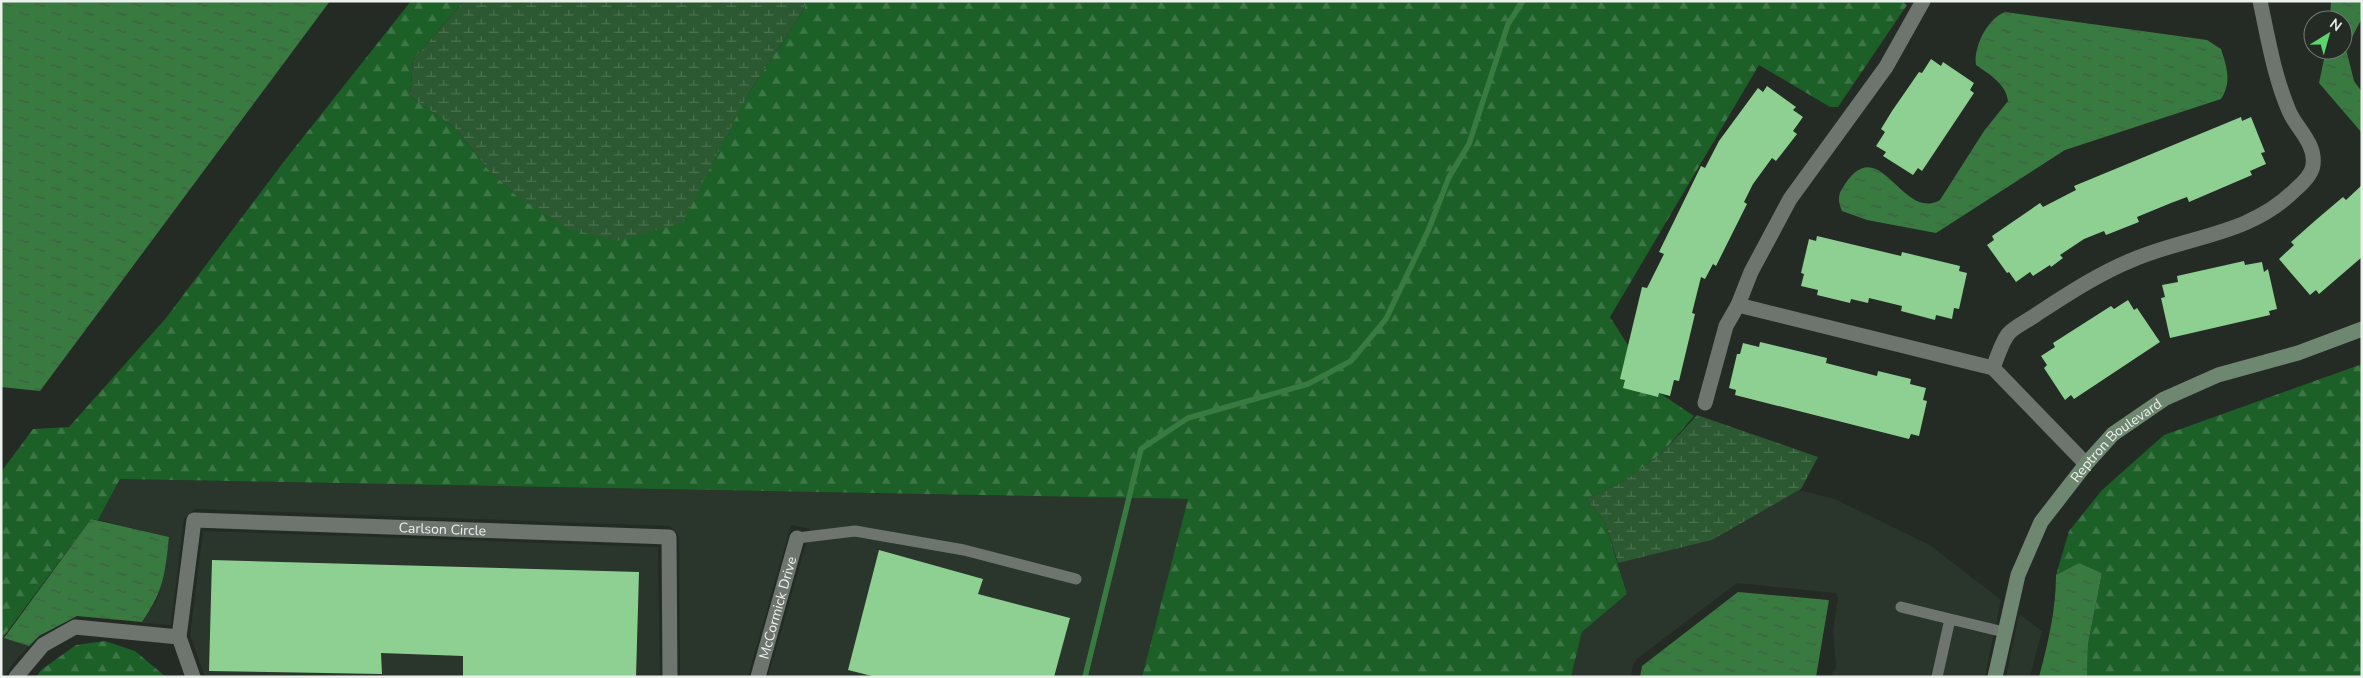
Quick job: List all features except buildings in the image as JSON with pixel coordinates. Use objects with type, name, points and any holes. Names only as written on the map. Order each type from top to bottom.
[{"type":"street","points":[[1705,403],[1726,326],[1738,305],[1751,272],[1790,199],[1886,67],[1923,1]]},
{"type":"street","points":[[1993,368],[2008,334],[2089,280],[2133,259],[2187,240],[2231,230],[2261,217],[2288,198],[2306,180],[2313,166],[2312,153],[2304,133],[2290,113],[2279,86],[2260,1]]},
{"type":"street","points":[[1738,305],[1993,368],[2086,464]]},
{"type":"street","name":"Reptron Boulevard","points":[[1996,677],[2004,632],[2018,575],[2041,522],[2086,464],[2113,434],[2164,399],[2218,375],[2298,353],[2362,329]]},
{"type":"street","name":"Carlson Circle","points":[[193,677],[179,637],[194,520],[669,537],[670,677]]},
{"type":"street","name":"McCormick Drive","points":[[758,677],[797,538]]},
{"type":"street","points":[[16,677],[43,645],[76,627],[179,637]]},
{"type":"lane","points":[[797,538],[855,531],[964,550],[1076,579]]},
{"type":"lane","points":[[1900,607],[2004,632]]},
{"type":"lane","points":[[1937,677],[1950,618]]},
{"type":"shaded area","points":[[120,479],[1189,499],[1142,677],[768,677],[810,529],[791,525],[748,677],[680,677],[679,536],[670,526],[195,509],[184,519],[171,625],[142,623],[157,600],[165,573],[169,537],[98,520]]},
{"type":"shaded area","points":[[1799,490],[1835,499],[1930,545],[2001,600],[1985,677],[1830,677],[1836,667],[1833,631],[1838,598],[1835,593],[1737,583],[1637,659],[1633,665],[1631,677],[1571,677],[1582,632],[1627,594],[1618,563],[1712,540]]},
{"type":"shaded area","points":[[203,531],[658,547],[660,677],[205,677],[190,635]]},
{"type":"shaded area","points":[[2019,614],[2042,631],[2030,677],[2006,677]]},
{"type":"shaded area","points":[[7,634],[5,638],[29,646],[14,662],[4,677],[1,677],[1,640]]},
{"type":"green space","points":[[411,1],[464,1],[413,60],[410,96],[455,128],[488,169],[518,197],[748,94],[805,8],[803,1],[1902,1],[1907,5],[1838,107],[1830,107],[1759,65],[1610,317],[1658,392],[1694,416],[1662,453],[1624,481],[1586,499],[1605,522],[1627,594],[1582,632],[1571,677],[1142,677],[1188,499],[120,479],[98,520],[91,519],[1,640],[1,472],[33,429],[69,427],[166,318],[285,160]]},
{"type":"green space","points":[[464,1],[803,1],[805,8],[748,94],[682,223],[617,241],[569,229],[518,197],[488,169],[455,128],[410,96],[413,60]]},
{"type":"green space","points":[[2362,364],[2362,677],[2087,677],[2088,644],[2102,573],[2079,563],[2056,575],[2069,531],[2102,490],[2164,435]]},
{"type":"green space","points":[[1697,415],[1818,457],[1801,489],[1712,540],[1618,563],[1605,522],[1586,499],[1624,481],[1662,453]]},
{"type":"green space","points":[[105,641],[135,651],[166,677],[36,677],[41,670],[76,645]]},
{"type":"water","points":[[1,1],[330,1],[40,391],[1,387]]},
{"type":"water","points":[[2331,1],[2362,1],[2362,18],[2353,35],[2353,10],[2331,10]]},
{"type":"water","points":[[2005,12],[2207,40],[2221,49],[2227,74],[2224,92],[2221,99],[2065,150],[1936,233],[1867,220],[1842,211],[1839,200],[1840,192],[1855,172],[1867,167],[1879,171],[1913,199],[1926,204],[1940,200],[1984,131],[2008,101],[2001,85],[1976,65],[1977,50],[1983,34],[1993,20]]},
{"type":"water","points":[[2324,60],[2349,60],[2354,81],[2362,92],[2362,133],[2319,83]]},
{"type":"water","points":[[91,519],[169,537],[162,582],[155,601],[142,622],[77,616],[39,636],[29,646],[4,638]]},
{"type":"water","points":[[2079,563],[2102,573],[2088,644],[2087,677],[2039,677],[2053,614],[2056,575]]},
{"type":"water","points":[[1738,592],[1829,600],[1816,677],[1640,677],[1642,666]]},
{"type":"waterway","points":[[1085,677],[1141,449],[1188,418],[1308,384],[1351,361],[1386,319],[1428,231],[1449,177],[1469,144],[1508,24],[1523,1]]}]
